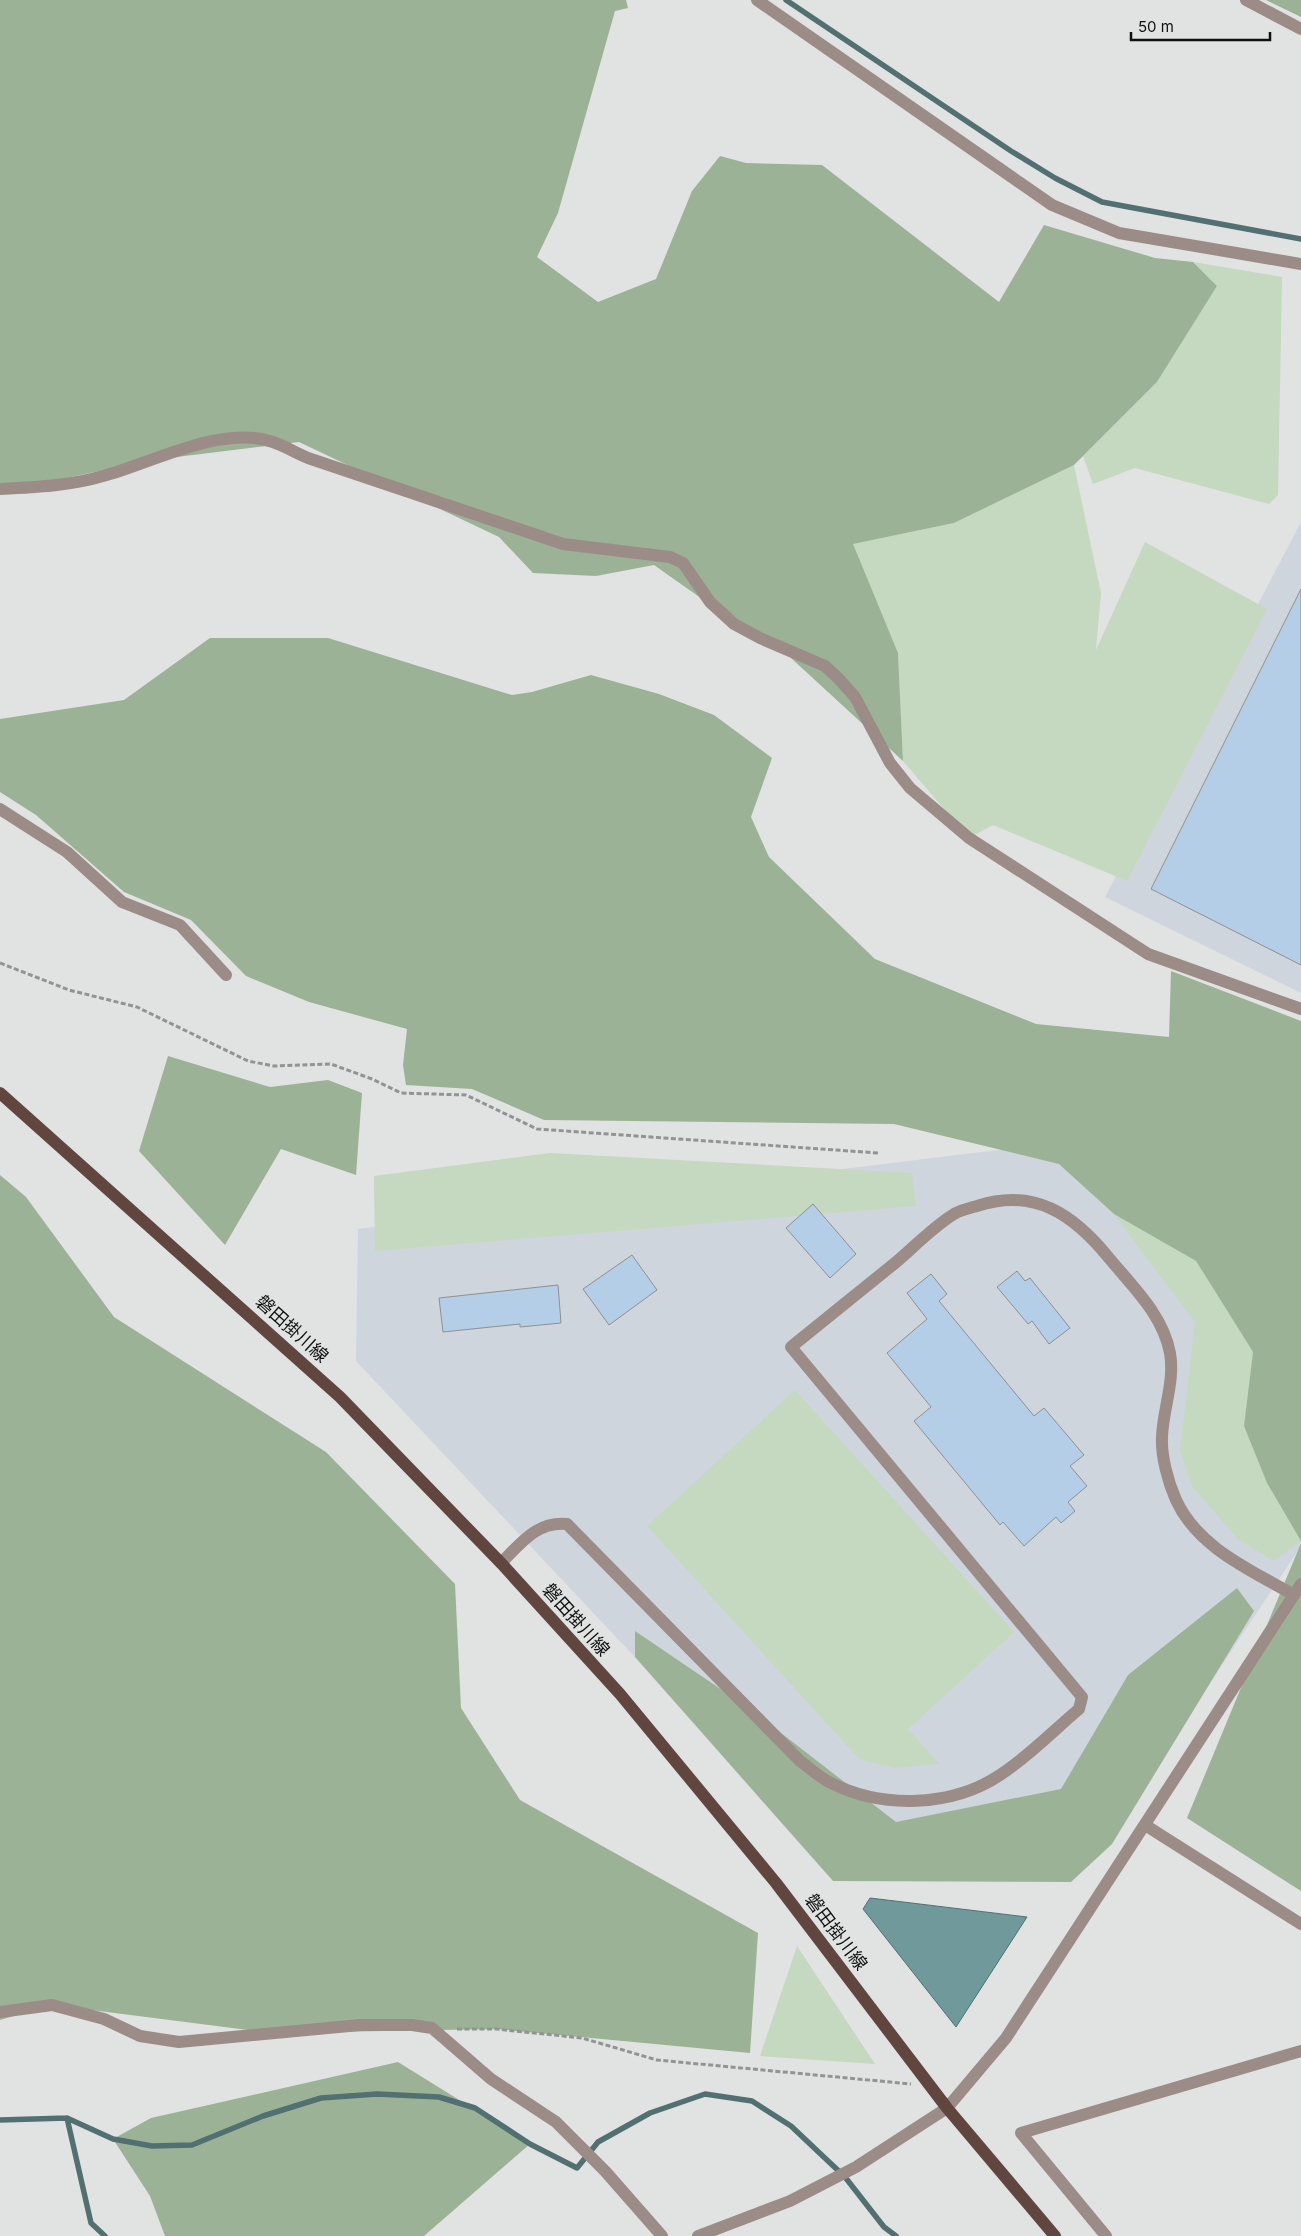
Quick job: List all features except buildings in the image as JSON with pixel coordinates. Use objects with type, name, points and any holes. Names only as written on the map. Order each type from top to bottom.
[{"type":"main road","name":"磐田掛川線","points":[[0,1093],[340,1397],[501,1563],[620,1694],[776,1883],[947,2108],[1055,2236]]},
{"type":"street","points":[[757,0],[1052,205],[1119,233],[1301,264]]},
{"type":"street","points":[[1246,0],[1301,29]]},
{"type":"street","points":[[0,489],[76,482],[102,476],[208,442],[245,438],[272,442],[308,458],[563,544],[670,556],[683,563],[710,602],[734,624],[760,638],[825,666],[839,679],[855,697],[890,763],[910,788],[969,838],[1148,954],[1301,1009]]},
{"type":"street","points":[[0,809],[67,852],[122,902],[180,925],[226,975]]},
{"type":"street","points":[[501,1563],[535,1530],[554,1523],[567,1524],[800,1761],[831,1783],[865,1794],[895,1800],[922,1801],[950,1797],[980,1786],[1001,1775],[1079,1709],[1082,1697],[791,1347],[955,1213],[995,1200],[1018,1200],[1035,1202],[1055,1209],[1073,1220],[1091,1236],[1154,1312],[1170,1352],[1169,1392],[1161,1438],[1166,1467],[1176,1500],[1192,1525],[1221,1553],[1294,1595]]},
{"type":"street","points":[[698,2236],[790,2201],[832,2180],[856,2167],[947,2108],[1006,2038],[1301,1584]]},
{"type":"street","points":[[1145,1825],[1301,1924]]},
{"type":"street","points":[[0,2012],[52,2005],[104,2019],[140,2036],[179,2042],[360,2025],[412,2025],[432,2028],[491,2079],[556,2122],[605,2171],[662,2236]]},
{"type":"street","points":[[1106,2236],[1021,2133],[1301,2051]]},
{"type":"path","points":[[0,963],[68,990],[137,1007],[248,1061],[274,1066],[331,1064],[372,1079],[401,1093],[466,1095],[537,1129],[878,1153]]},
{"type":"path","points":[[432,2028],[496,2029],[582,2038],[657,2060],[931,2086]]},
{"type":"shaded area","points":[[1301,522],[1301,993],[1105,897]]},
{"type":"shaded area","points":[[1046,1144],[1144,1184],[1301,1480],[1301,1546],[1109,1835],[794,1826],[356,1361],[358,1229]]},
{"type":"green space","points":[[0,0],[626,0],[628,8],[615,11],[558,213],[537,257],[598,302],[656,279],[692,191],[720,156],[746,163],[822,165],[999,302],[1044,225],[1155,258],[1193,262],[1217,286],[1157,382],[1074,465],[954,523],[853,544],[898,653],[903,761],[779,647],[749,632],[654,565],[596,576],[533,573],[499,537],[299,442],[152,460],[23,487],[0,486]]},
{"type":"green space","points":[[1266,0],[1301,0],[1301,17]]},
{"type":"green space","points":[[1193,262],[1282,277],[1278,495],[1269,504],[1135,468],[1093,484],[1083,456],[1157,382],[1217,286]]},
{"type":"green space","points":[[1074,465],[1101,593],[1096,650],[1145,542],[1267,609],[1127,881],[993,825],[969,838],[903,761],[898,653],[852,544],[954,523]]},
{"type":"green space","points":[[210,638],[328,638],[512,695],[532,692],[591,675],[659,694],[714,715],[772,758],[751,817],[769,857],[875,959],[1036,1024],[1169,1037],[1171,971],[1301,1021],[1301,1541],[1267,1483],[1244,1426],[1253,1352],[1196,1261],[1114,1214],[1059,1164],[894,1124],[544,1120],[472,1089],[406,1085],[403,1065],[407,1029],[309,1002],[246,976],[191,920],[124,892],[36,815],[0,792],[0,719],[124,700]]},
{"type":"green space","points":[[168,1056],[270,1087],[328,1080],[362,1093],[356,1175],[281,1149],[225,1245],[139,1151]]},
{"type":"green space","points":[[550,1153],[912,1173],[916,1206],[375,1251],[374,1176]]},
{"type":"green space","points":[[0,1175],[26,1197],[114,1317],[326,1452],[455,1584],[461,1708],[520,1800],[758,1933],[750,2053],[496,2029],[272,2033],[52,2005],[0,2020]]},
{"type":"green space","points":[[1114,1214],[1196,1261],[1253,1352],[1244,1426],[1267,1483],[1301,1541],[1273,1561],[1238,1539],[1192,1486],[1180,1451],[1195,1322]]},
{"type":"green space","points":[[795,1390],[1014,1632],[908,1729],[939,1764],[894,1768],[859,1759],[647,1526]]},
{"type":"green space","points":[[1301,1543],[1301,1891],[1187,1818]]},
{"type":"green space","points":[[1237,1588],[1254,1611],[1112,1844],[1071,1882],[833,1881],[635,1657],[635,1631],[750,1709],[896,1822],[1061,1789],[1128,1675]]},
{"type":"green space","points":[[797,1946],[875,2064],[760,2056]]},
{"type":"green space","points":[[398,2062],[530,2144],[424,2236],[165,2236],[150,2196],[113,2139],[151,2118]]},
{"type":"water","points":[[870,1898],[1027,1917],[956,2027],[863,1909]]},
{"type":"waterway","points":[[786,0],[1011,151],[1055,178],[1102,202],[1301,239]]},
{"type":"waterway","points":[[0,2120],[67,2118],[113,2139],[152,2146],[192,2145],[263,2116],[321,2098],[377,2094],[439,2097],[475,2108],[530,2144],[577,2168],[598,2142],[650,2113],[705,2094],[752,2101],[791,2126],[845,2177],[884,2227],[896,2236]]},
{"type":"waterway","points":[[67,2118],[91,2223],[105,2236]]}]
